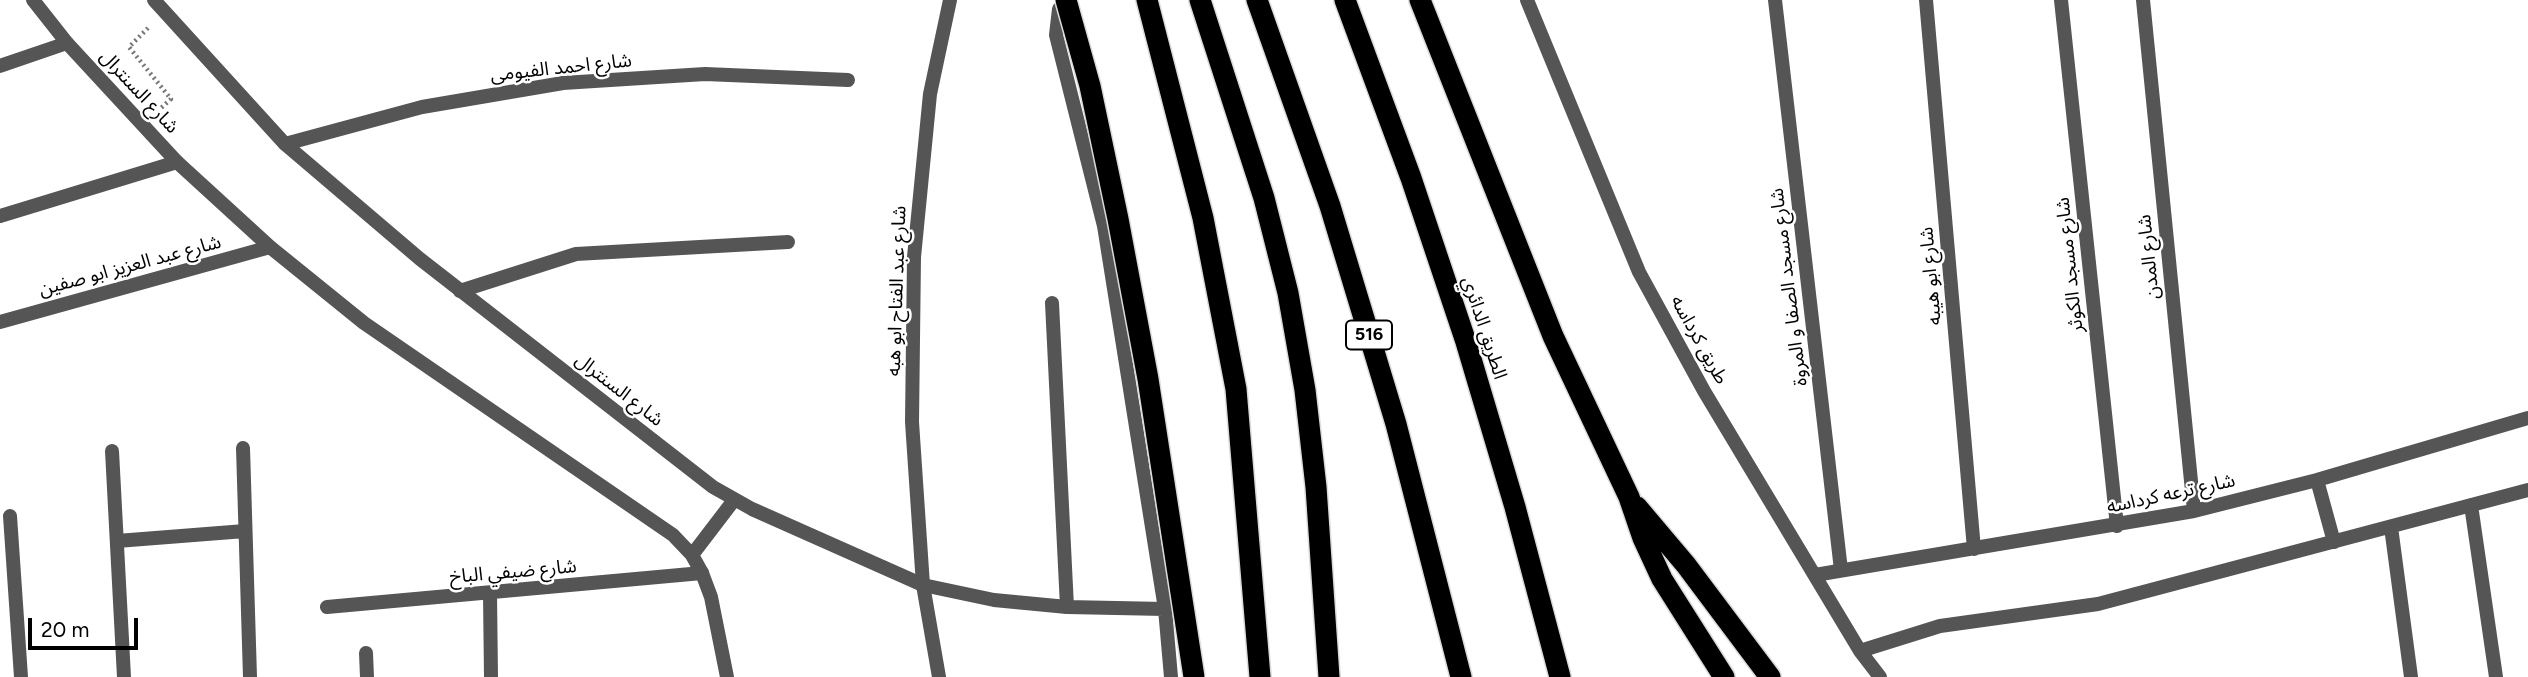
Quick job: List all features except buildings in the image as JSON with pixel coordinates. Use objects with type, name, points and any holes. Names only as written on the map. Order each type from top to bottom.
[{"type":"highway","points":[[1066,0],[1090,86],[1118,219],[1148,379],[1194,677]]},
{"type":"highway","points":[[1147,0],[1203,218],[1236,389],[1260,677]]},
{"type":"highway","name":"516","points":[[1257,0],[1330,206],[1389,398],[1461,677]]},
{"type":"highway","points":[[1202,5],[1264,198],[1288,293],[1305,390],[1316,487],[1329,677]]},
{"type":"highway","name":"الطريق الدائري","points":[[1348,8],[1411,178],[1466,342],[1515,507],[1560,677]]},
{"type":"highway","points":[[1423,8],[1553,337],[1629,497],[1643,538],[1662,579],[1724,677]]},
{"type":"highway","points":[[1629,497],[1686,565],[1770,677]]},
{"type":"street","name":"شارع السنترال","points":[[33,0],[67,43],[177,162],[270,247],[364,323],[673,535],[692,555],[702,573],[711,597],[727,677]]},
{"type":"street","name":"شارع عبد الفتاح ابو هبه","points":[[939,677],[923,585],[912,422],[914,257],[930,94],[950,0]]},
{"type":"street","points":[[1075,0],[1059,9],[1056,35],[1104,226],[1166,609],[1171,677]]},
{"type":"street","name":"طريق كرداسه","points":[[1527,0],[1639,272],[1704,391],[1860,650],[1880,677]]},
{"type":"street","name":"شارع مسجد الصفا و المروة","points":[[1775,0],[1841,570]]},
{"type":"street","name":"شارع ابو هيبه","points":[[1926,0],[1974,549]]},
{"type":"street","name":"شارع مسجد الكوثر","points":[[2061,0],[2117,526]]},
{"type":"street","name":"شارع المدن","points":[[2143,0],[2194,511]]},
{"type":"street","name":"شارع السنترال","points":[[159,5],[285,144],[460,290],[713,487],[734,500],[923,585],[994,600],[1067,607],[1166,609]]},
{"type":"street","points":[[0,66],[67,43]]},
{"type":"street","name":"شارع احمد الفيومى","points":[[285,144],[422,107],[563,83],[705,74],[848,80]]},
{"type":"street","points":[[0,216],[177,162]]},
{"type":"street","points":[[460,290],[576,254],[788,242]]},
{"type":"street","name":"شارع عبد العزيز ابو صفين","points":[[0,322],[270,247]]},
{"type":"street","points":[[1052,303],[1067,607]]},
{"type":"street","name":"شارع ترعه كرداسه","points":[[1815,575],[2194,511],[2317,480],[2528,418]]},
{"type":"street","points":[[243,448],[250,677]]},
{"type":"street","points":[[112,451],[124,677]]},
{"type":"street","points":[[2317,480],[2334,542]]},
{"type":"street","points":[[1860,650],[1940,626],[2098,604],[2528,489]]},
{"type":"street","points":[[692,555],[734,500]]},
{"type":"street","points":[[2471,505],[2496,677]]},
{"type":"street","points":[[9,516],[21,677]]},
{"type":"street","points":[[2391,527],[2411,677]]},
{"type":"street","points":[[117,541],[245,531]]},
{"type":"street","name":"شارع ضيفي الباخ","points":[[327,607],[702,573]]},
{"type":"street","points":[[490,594],[491,677]]},
{"type":"street","points":[[366,653],[368,677]]},
{"type":"path","points":[[142,124],[171,99],[129,47],[159,5]]}]
